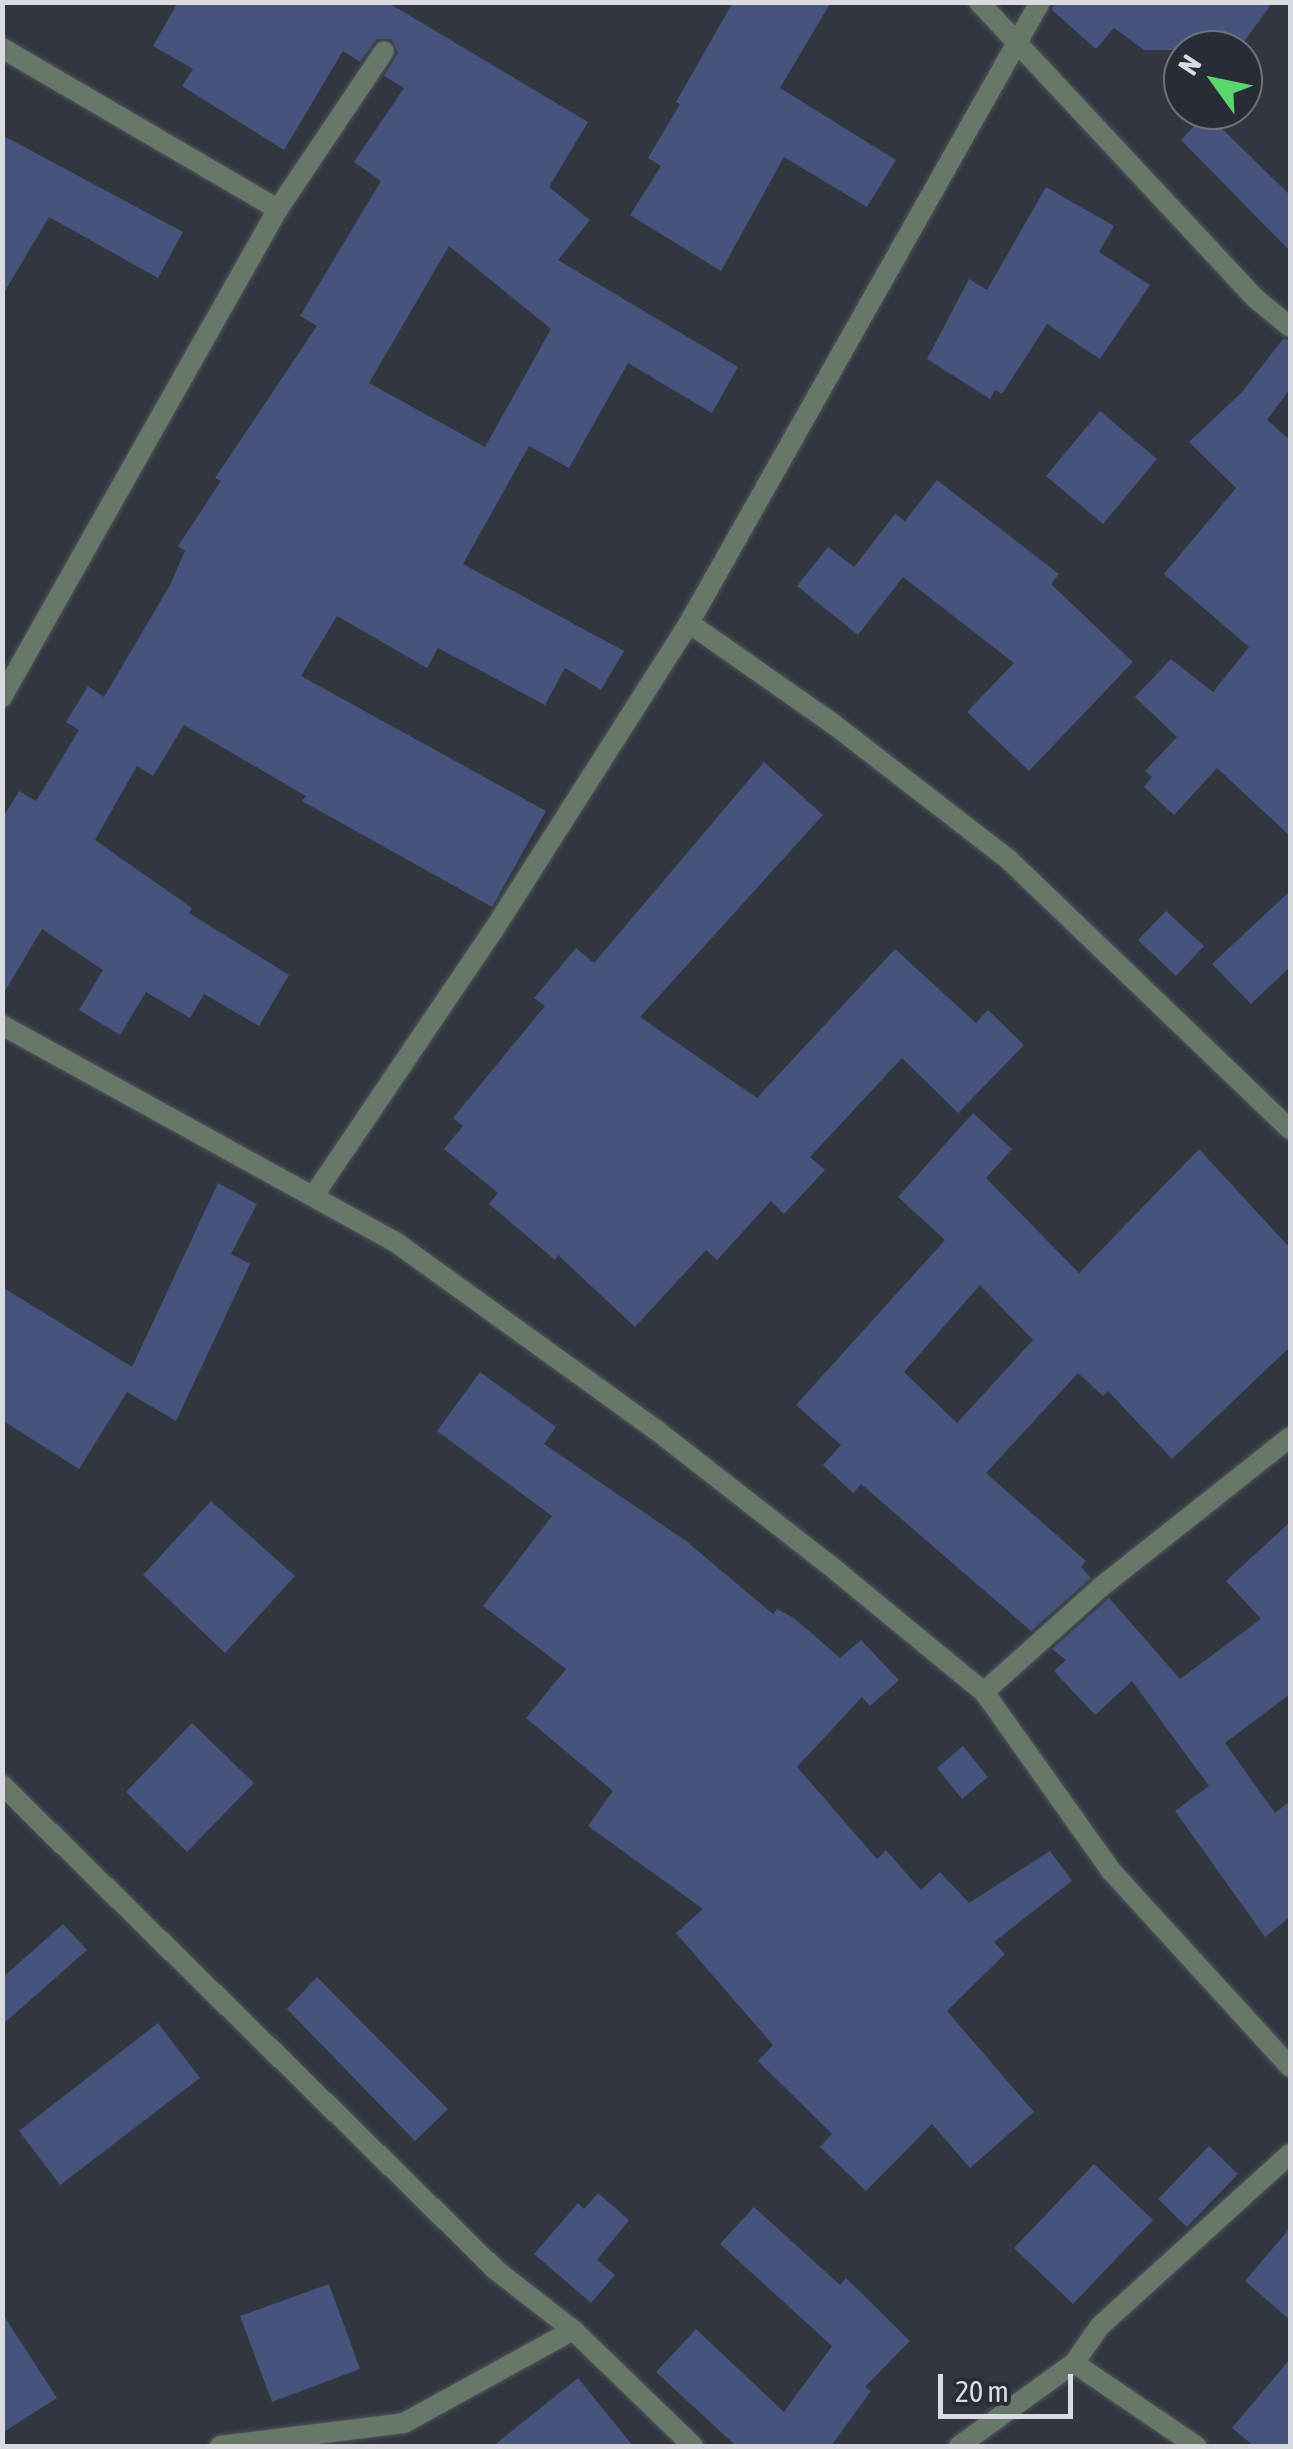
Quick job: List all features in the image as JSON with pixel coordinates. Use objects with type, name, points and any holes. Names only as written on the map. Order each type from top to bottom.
[{"type":"street","points":[[979,2],[1255,298],[1290,327]]},
{"type":"street","points":[[314,1195],[493,932],[689,623],[1040,2]]},
{"type":"street","points":[[2,48],[278,210]]},
{"type":"street","points":[[2,697],[278,210],[384,51]]},
{"type":"street","points":[[689,623],[832,722],[1008,859],[1290,1128]]},
{"type":"street","points":[[2,1025],[394,1241],[655,1429],[984,1692],[1112,1872],[1290,2068]]},
{"type":"street","points":[[984,1692],[1100,1588],[1290,1436]]},
{"type":"street","points":[[2,1785],[496,2270],[573,2330],[692,2446]]},
{"type":"street","points":[[959,2446],[1074,2362],[1100,2326],[1290,2154]]},
{"type":"street","points":[[220,2446],[404,2423],[573,2330]]},
{"type":"street","points":[[1074,2362],[1196,2446]]},
{"type":"building","points":[[178,2],[387,2],[588,122],[549,187],[590,220],[558,260],[738,367],[712,413],[628,363],[569,468],[529,446],[463,564],[624,651],[601,690],[565,668],[545,705],[438,648],[427,668],[337,616],[301,676],[546,811],[492,907],[302,801],[306,796],[184,725],[153,776],[137,766],[95,840],[192,908],[189,913],[289,975],[259,1026],[204,994],[190,1018],[146,992],[120,1035],[79,1010],[103,970],[42,929],[2,996],[2,819],[19,791],[36,801],[79,730],[66,722],[88,686],[104,697],[170,585],[185,551],[178,546],[221,481],[215,478],[317,326],[300,316],[381,181],[354,162],[404,88],[384,76],[398,53],[391,39],[377,39],[360,62],[343,51],[284,150],[182,86],[193,69],[153,46]],"holes":[[[449,246],[551,329],[485,447],[369,383]]]},
{"type":"building","points":[[733,2],[831,2],[780,88],[896,160],[867,207],[784,157],[721,271],[630,215],[661,166],[648,158]]},
{"type":"building","points":[[1054,2],[1273,2],[1253,30],[1163,30],[1163,50],[1144,50],[1114,28],[1096,49],[1052,10]]},
{"type":"building","points":[[1190,130],[1223,130],[1290,195],[1290,251],[1181,140]]},
{"type":"building","points":[[2,135],[183,232],[158,278],[49,217],[2,296]]},
{"type":"building","points":[[1046,187],[1114,226],[1099,252],[1150,285],[1100,359],[1047,324],[1002,394],[995,390],[990,399],[927,359],[969,279],[987,290]]},
{"type":"building","points":[[1283,339],[1290,340],[1290,389],[1267,420],[1290,440],[1290,836],[1217,768],[1174,815],[1144,787],[1152,777],[1145,771],[1177,737],[1135,697],[1171,659],[1213,692],[1249,647],[1164,574],[1236,488],[1189,442],[1242,392]]},
{"type":"building","points":[[1100,411],[1157,459],[1103,524],[1046,476]]},
{"type":"building","points":[[937,480],[1059,574],[1051,584],[1133,662],[1029,771],[967,712],[1014,663],[903,577],[858,635],[797,586],[828,547],[854,567],[895,514],[905,521]]},
{"type":"building","points":[[764,762],[823,815],[640,1017],[757,1098],[895,949],[976,1023],[988,1010],[1024,1045],[958,1113],[902,1058],[810,1157],[825,1170],[784,1214],[771,1201],[717,1260],[706,1250],[635,1327],[558,1255],[555,1260],[489,1204],[498,1193],[444,1149],[463,1126],[453,1118],[545,1006],[534,998],[576,948],[594,963]]},
{"type":"building","points":[[1290,891],[1290,967],[1251,1004],[1212,964]]},
{"type":"building","points":[[1166,911],[1204,946],[1176,976],[1138,940]]},
{"type":"building","points":[[973,1113],[1012,1149],[986,1178],[1079,1273],[1199,1149],[1290,1248],[1290,1347],[1172,1459],[1108,1391],[1103,1396],[1078,1373],[986,1473],[1086,1561],[1081,1567],[1091,1578],[1031,1631],[861,1484],[853,1493],[823,1465],[841,1445],[796,1405],[945,1240],[898,1197]],"holes":[[[980,1285],[1033,1340],[957,1423],[904,1372]]]},
{"type":"building","points":[[218,1183],[257,1204],[231,1254],[250,1264],[176,1421],[127,1392],[79,1469],[2,1420],[2,1287],[132,1367]]},
{"type":"building","points":[[480,1372],[556,1427],[544,1444],[686,1541],[773,1614],[777,1609],[794,1618],[840,1658],[861,1640],[899,1680],[870,1706],[862,1697],[797,1767],[877,1859],[886,1850],[921,1890],[940,1872],[969,1903],[1050,1851],[1072,1881],[994,1942],[1005,1954],[947,2011],[1034,2112],[970,2168],[932,2124],[866,2191],[820,2147],[832,2134],[758,2061],[773,2045],[676,1933],[703,1909],[588,1826],[613,1791],[526,1718],[566,1669],[483,1606],[552,1516],[437,1431]]},
{"type":"building","points":[[211,1501],[295,1576],[225,1653],[143,1575]]},
{"type":"building","points":[[1290,1522],[1290,1694],[1225,1743],[1275,1813],[1290,1801],[1290,1917],[1265,1937],[1175,1811],[1209,1786],[1132,1681],[1095,1715],[1054,1671],[1066,1660],[1052,1649],[1109,1598],[1180,1679],[1261,1619],[1226,1581]]},
{"type":"building","points":[[192,1723],[254,1783],[187,1852],[126,1792]]},
{"type":"building","points":[[963,1746],[988,1777],[962,1799],[937,1768]]},
{"type":"building","points":[[63,1924],[87,1950],[2,2025],[2,1978]]},
{"type":"building","points":[[317,1977],[448,2109],[415,2141],[287,2009]]},
{"type":"building","points":[[158,2023],[200,2078],[60,2185],[19,2131]]},
{"type":"building","points":[[1209,2146],[1238,2174],[1187,2227],[1158,2199]]},
{"type":"building","points":[[1094,2164],[1153,2220],[1073,2304],[1014,2248]]},
{"type":"building","points":[[598,2193],[629,2220],[597,2260],[615,2275],[591,2303],[534,2254],[578,2203],[584,2209]]},
{"type":"building","points":[[754,2207],[840,2285],[846,2278],[910,2341],[865,2387],[871,2391],[831,2446],[736,2446],[656,2372],[696,2329],[784,2412],[832,2346],[720,2244]]},
{"type":"building","points":[[1290,2228],[1290,2320],[1245,2281]]},
{"type":"building","points":[[329,2284],[360,2369],[272,2402],[240,2316]]},
{"type":"building","points":[[2,2313],[57,2398],[2,2433]]},
{"type":"building","points":[[1290,2359],[1290,2446],[1254,2446],[1232,2428]]},
{"type":"building","points":[[578,2378],[633,2446],[493,2446]]}]
